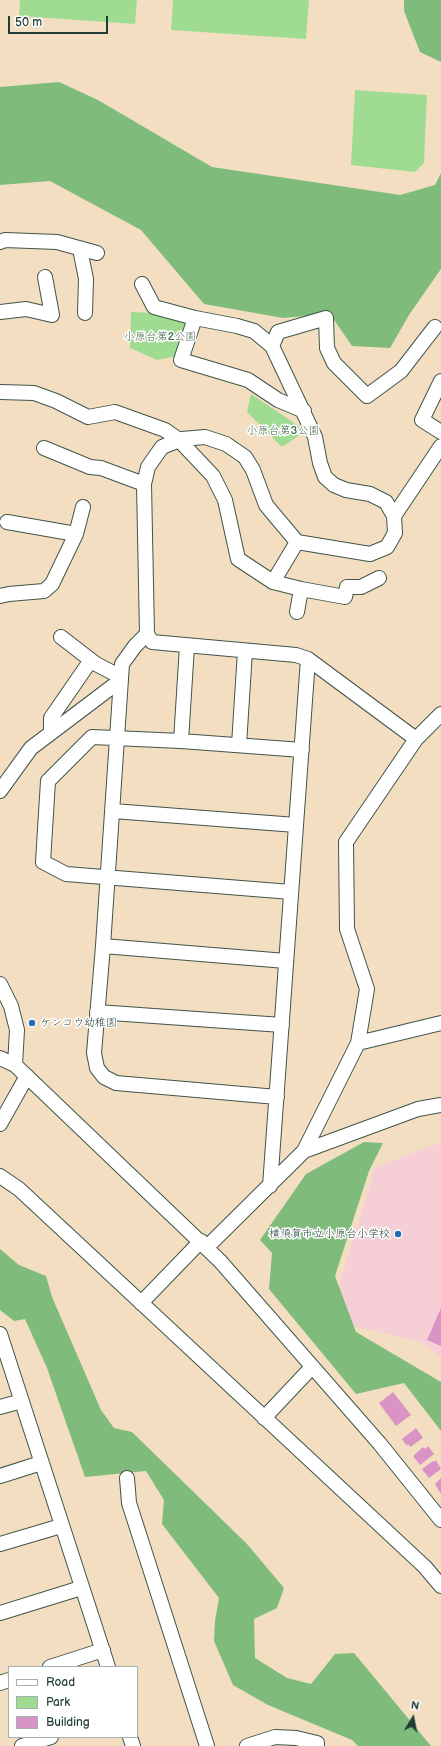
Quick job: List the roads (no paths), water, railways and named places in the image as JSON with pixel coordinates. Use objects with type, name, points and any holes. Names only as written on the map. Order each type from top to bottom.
[{"type":"street","points":[[0,242],[5,240],[57,242],[97,253]]},
{"type":"street","points":[[80,249],[86,279],[85,313]]},
{"type":"street","points":[[0,312],[26,309],[52,315],[45,277]]},
{"type":"street","points":[[142,284],[154,307],[254,331],[272,346],[315,437],[320,463],[325,477],[334,485],[346,490],[370,494],[386,502],[394,516],[395,533],[387,547],[370,554],[297,542],[266,505],[253,470],[245,457],[226,444],[205,437],[179,440],[162,447],[148,467],[144,484],[147,634],[152,642],[296,655],[308,659],[416,739]]},
{"type":"street","points":[[195,318],[182,360],[248,380],[278,400],[304,411]]},
{"type":"street","points":[[272,346],[278,332],[326,318],[327,348],[334,363],[367,396],[401,371],[435,327]]},
{"type":"street","points":[[441,381],[422,420],[441,432]]},
{"type":"street","points":[[0,392],[34,394],[56,401],[88,417],[115,412],[165,430],[179,440],[212,476],[226,500],[238,559],[273,582],[345,597],[347,587],[361,587],[379,578]]},
{"type":"street","points":[[394,516],[441,446]]},
{"type":"street","points":[[44,448],[90,467],[101,468],[144,484]]},
{"type":"street","points":[[0,596],[44,592],[52,584],[76,534],[83,508]]},
{"type":"street","points":[[7,522],[76,534]]},
{"type":"street","points":[[273,582],[297,542]]},
{"type":"street","points":[[297,612],[301,589]]},
{"type":"street","points":[[147,634],[135,646],[122,664],[113,811],[94,1053],[97,1068],[104,1077],[116,1083],[277,1097]]},
{"type":"street","points":[[61,637],[91,660],[121,679]]},
{"type":"street","points":[[181,741],[187,646]]},
{"type":"street","points":[[239,745],[245,651]]},
{"type":"street","points":[[270,1186],[308,659]]},
{"type":"street","points":[[51,733],[51,718],[91,660]]},
{"type":"street","points":[[0,791],[31,748],[121,679]]},
{"type":"street","points":[[141,1303],[204,1244],[270,1186],[304,1151],[358,1043],[367,989],[346,929],[346,842],[416,739],[441,714]]},
{"type":"street","points":[[291,892],[66,874],[43,862],[48,781],[92,737],[181,741],[302,750]]},
{"type":"street","points":[[113,811],[296,825]]},
{"type":"street","points":[[103,946],[286,961]]},
{"type":"street","points":[[0,984],[17,1030],[15,1065]]},
{"type":"street","points":[[97,1012],[282,1025]]},
{"type":"street","points":[[358,1043],[441,1023]]},
{"type":"street","points":[[0,1058],[15,1065],[204,1244],[380,1444],[441,1520]]},
{"type":"street","points":[[0,1124],[27,1076]]},
{"type":"street","points":[[304,1151],[418,1109],[441,1105]]},
{"type":"street","points":[[0,1176],[19,1189],[425,1567],[441,1586]]},
{"type":"street","points":[[0,1335],[81,1588],[108,1666]]},
{"type":"street","points":[[264,1418],[312,1367]]},
{"type":"street","points":[[0,1407],[22,1401]]},
{"type":"street","points":[[0,1476],[41,1463]]},
{"type":"street","points":[[127,1478],[129,1503],[207,1746]]},
{"type":"street","points":[[0,1544],[61,1526]]},
{"type":"street","points":[[0,1614],[81,1588]]},
{"type":"street","points":[[53,1666],[103,1650]]},
{"type":"street","points":[[22,1746],[48,1738]]},
{"type":"street","points":[[247,1746],[275,1738],[296,1738],[317,1743],[317,1746]]},
{"type":"place","name":"ケンコウ幼稚園","points":[[32,1023]]},
{"type":"place","name":"横須賀市立小原台小学校","points":[[398,1234]]},
{"type":"park label","name":"小原台第2公園","points":[[160,337]]},
{"type":"park label","name":"小原台第3公園","points":[[283,431]]}]
